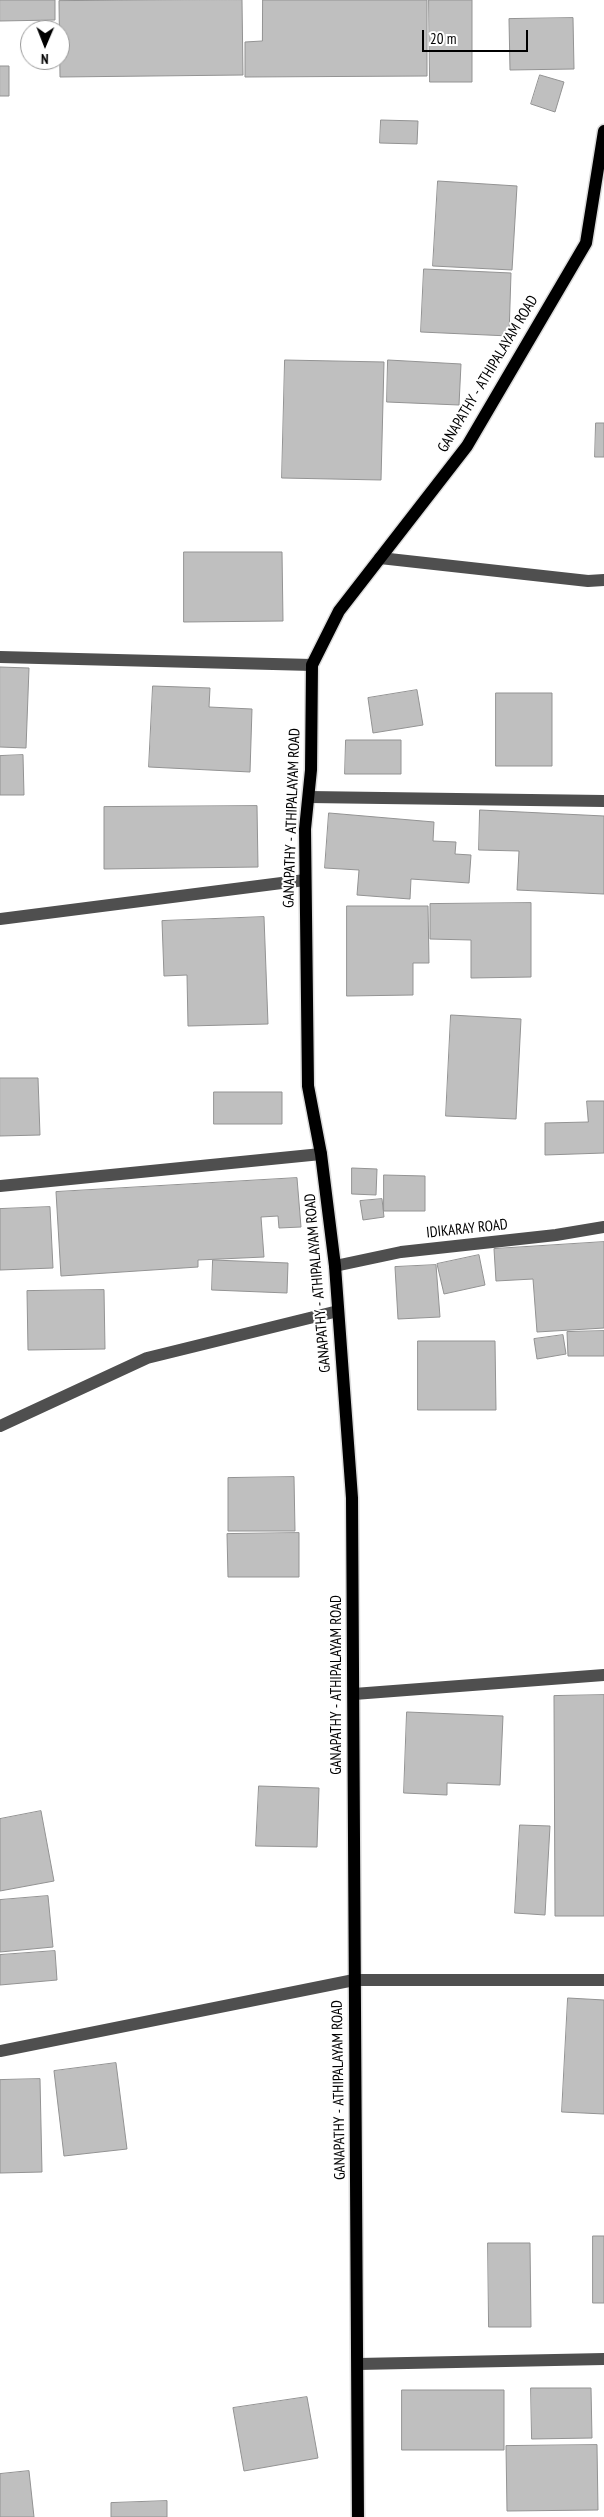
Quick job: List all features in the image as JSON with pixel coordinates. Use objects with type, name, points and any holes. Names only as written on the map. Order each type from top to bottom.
[{"type":"main road","name":"GANAPATHY - ATHIPALAYAM ROAD","points":[[358,2517],[352,1498],[334,1266],[322,1154],[308,1086],[305,829],[309,797],[312,665],[339,611],[467,446],[586,243],[604,131]]},
{"type":"street","points":[[380,558],[588,581],[604,580]]},
{"type":"street","points":[[0,657],[312,665]]},
{"type":"street","points":[[309,797],[604,801]]},
{"type":"street","points":[[0,919],[306,880]]},
{"type":"street","points":[[0,1186],[322,1154]]},
{"type":"street","name":"IDIKARAY ROAD","points":[[334,1266],[401,1252],[556,1235],[604,1227]]},
{"type":"street","points":[[0,1426],[147,1358],[338,1311]]},
{"type":"street","points":[[354,1694],[604,1675]]},
{"type":"street","points":[[0,2051],[354,1980],[604,1980]]},
{"type":"street","points":[[358,2364],[604,2359]]},
{"type":"building","points":[[0,0],[55,0],[55,20],[0,21]]},
{"type":"building","points":[[242,0],[243,75],[60,77],[60,70],[70,70],[70,20],[59,20],[59,1]]},
{"type":"building","points":[[263,0],[427,0],[427,76],[245,77],[245,42],[262,41]]},
{"type":"building","points":[[429,0],[472,0],[472,82],[430,82]]},
{"type":"building","points":[[573,18],[574,69],[510,70],[509,19]]},
{"type":"building","points":[[0,66],[9,66],[9,96],[0,96]]},
{"type":"building","points":[[540,75],[564,82],[555,112],[531,104]]},
{"type":"building","points":[[381,120],[418,121],[417,144],[380,143]]},
{"type":"building","points":[[438,181],[517,186],[512,270],[433,266]]},
{"type":"building","points":[[424,269],[511,273],[509,336],[421,332]]},
{"type":"building","points":[[285,360],[384,362],[381,480],[282,478]]},
{"type":"building","points":[[388,360],[461,364],[459,405],[387,402]]},
{"type":"building","points":[[596,423],[604,423],[604,457],[595,457]]},
{"type":"building","points":[[184,552],[282,552],[283,621],[184,622]]},
{"type":"building","points":[[0,667],[29,668],[26,748],[0,747]]},
{"type":"building","points":[[153,686],[210,688],[209,707],[252,709],[250,772],[149,767]]},
{"type":"building","points":[[417,690],[423,725],[373,733],[368,698]]},
{"type":"building","points":[[496,693],[552,693],[552,766],[496,766]]},
{"type":"building","points":[[346,740],[401,740],[401,774],[345,774]]},
{"type":"building","points":[[23,755],[24,795],[0,795],[0,756]]},
{"type":"building","points":[[257,806],[258,867],[104,869],[104,807]]},
{"type":"building","points":[[480,810],[604,816],[604,894],[517,890],[519,851],[479,850]]},
{"type":"building","points":[[329,813],[434,822],[433,841],[456,842],[455,854],[471,855],[469,883],[411,879],[410,899],[357,895],[359,870],[325,868]]},
{"type":"building","points":[[531,903],[531,977],[471,978],[471,940],[430,939],[430,904]]},
{"type":"building","points":[[347,906],[428,906],[429,963],[413,963],[413,995],[347,996]]},
{"type":"building","points":[[264,917],[268,1024],[188,1026],[187,975],[164,976],[162,921]]},
{"type":"building","points":[[451,1015],[521,1019],[516,1119],[446,1116]]},
{"type":"building","points":[[0,1078],[38,1078],[40,1135],[0,1136]]},
{"type":"building","points":[[214,1092],[282,1092],[282,1124],[214,1124]]},
{"type":"building","points":[[587,1101],[604,1101],[604,1153],[545,1155],[545,1123],[588,1122]]},
{"type":"building","points":[[352,1168],[377,1169],[376,1195],[352,1194]]},
{"type":"building","points":[[384,1175],[425,1176],[425,1211],[384,1211]]},
{"type":"building","points":[[297,1178],[301,1227],[279,1228],[278,1216],[261,1217],[264,1257],[198,1260],[198,1267],[61,1276],[56,1192]]},
{"type":"building","points":[[382,1199],[384,1217],[363,1220],[360,1201]]},
{"type":"building","points":[[50,1207],[53,1268],[0,1270],[0,1209]]},
{"type":"building","points":[[604,1242],[604,1328],[537,1332],[533,1279],[496,1281],[494,1249]]},
{"type":"building","points":[[479,1255],[485,1285],[444,1294],[437,1264]]},
{"type":"building","points":[[213,1260],[288,1263],[287,1293],[212,1290]]},
{"type":"building","points":[[436,1265],[440,1317],[398,1319],[395,1267]]},
{"type":"building","points":[[104,1290],[105,1349],[28,1350],[27,1291]]},
{"type":"building","points":[[604,1331],[604,1356],[568,1356],[567,1332]]},
{"type":"building","points":[[563,1335],[566,1354],[537,1359],[534,1339]]},
{"type":"building","points":[[418,1341],[495,1341],[496,1410],[418,1410]]},
{"type":"building","points":[[294,1477],[295,1531],[228,1531],[228,1478]]},
{"type":"building","points":[[299,1533],[299,1577],[228,1577],[227,1534]]},
{"type":"building","points":[[604,1695],[604,1916],[555,1916],[554,1696]]},
{"type":"building","points":[[407,1712],[503,1716],[500,1785],[447,1783],[447,1795],[404,1793]]},
{"type":"building","points":[[259,1786],[319,1788],[317,1847],[256,1846]]},
{"type":"building","points":[[41,1811],[54,1881],[0,1891],[0,1819]]},
{"type":"building","points":[[520,1825],[550,1826],[545,1915],[515,1913]]},
{"type":"building","points":[[48,1896],[53,1947],[0,1952],[0,1900]]},
{"type":"building","points":[[55,1951],[57,1980],[0,1985],[0,1955]]},
{"type":"building","points":[[568,1998],[604,2000],[604,2114],[562,2112]]},
{"type":"building","points":[[116,2063],[127,2149],[64,2156],[54,2071]]},
{"type":"building","points":[[40,2079],[42,2172],[0,2173],[0,2080]]},
{"type":"building","points":[[593,2236],[604,2236],[604,2303],[593,2303]]},
{"type":"building","points":[[488,2243],[530,2243],[531,2327],[489,2327]]},
{"type":"building","points":[[531,2388],[591,2388],[592,2438],[532,2439]]},
{"type":"building","points":[[402,2390],[504,2390],[504,2450],[402,2450]]},
{"type":"building","points":[[307,2397],[318,2458],[244,2471],[233,2408]]},
{"type":"building","points":[[597,2445],[598,2510],[507,2511],[506,2446]]},
{"type":"building","points":[[29,2471],[34,2517],[0,2517],[0,2474]]},
{"type":"building","points":[[167,2501],[167,2517],[111,2517],[111,2503]]}]
